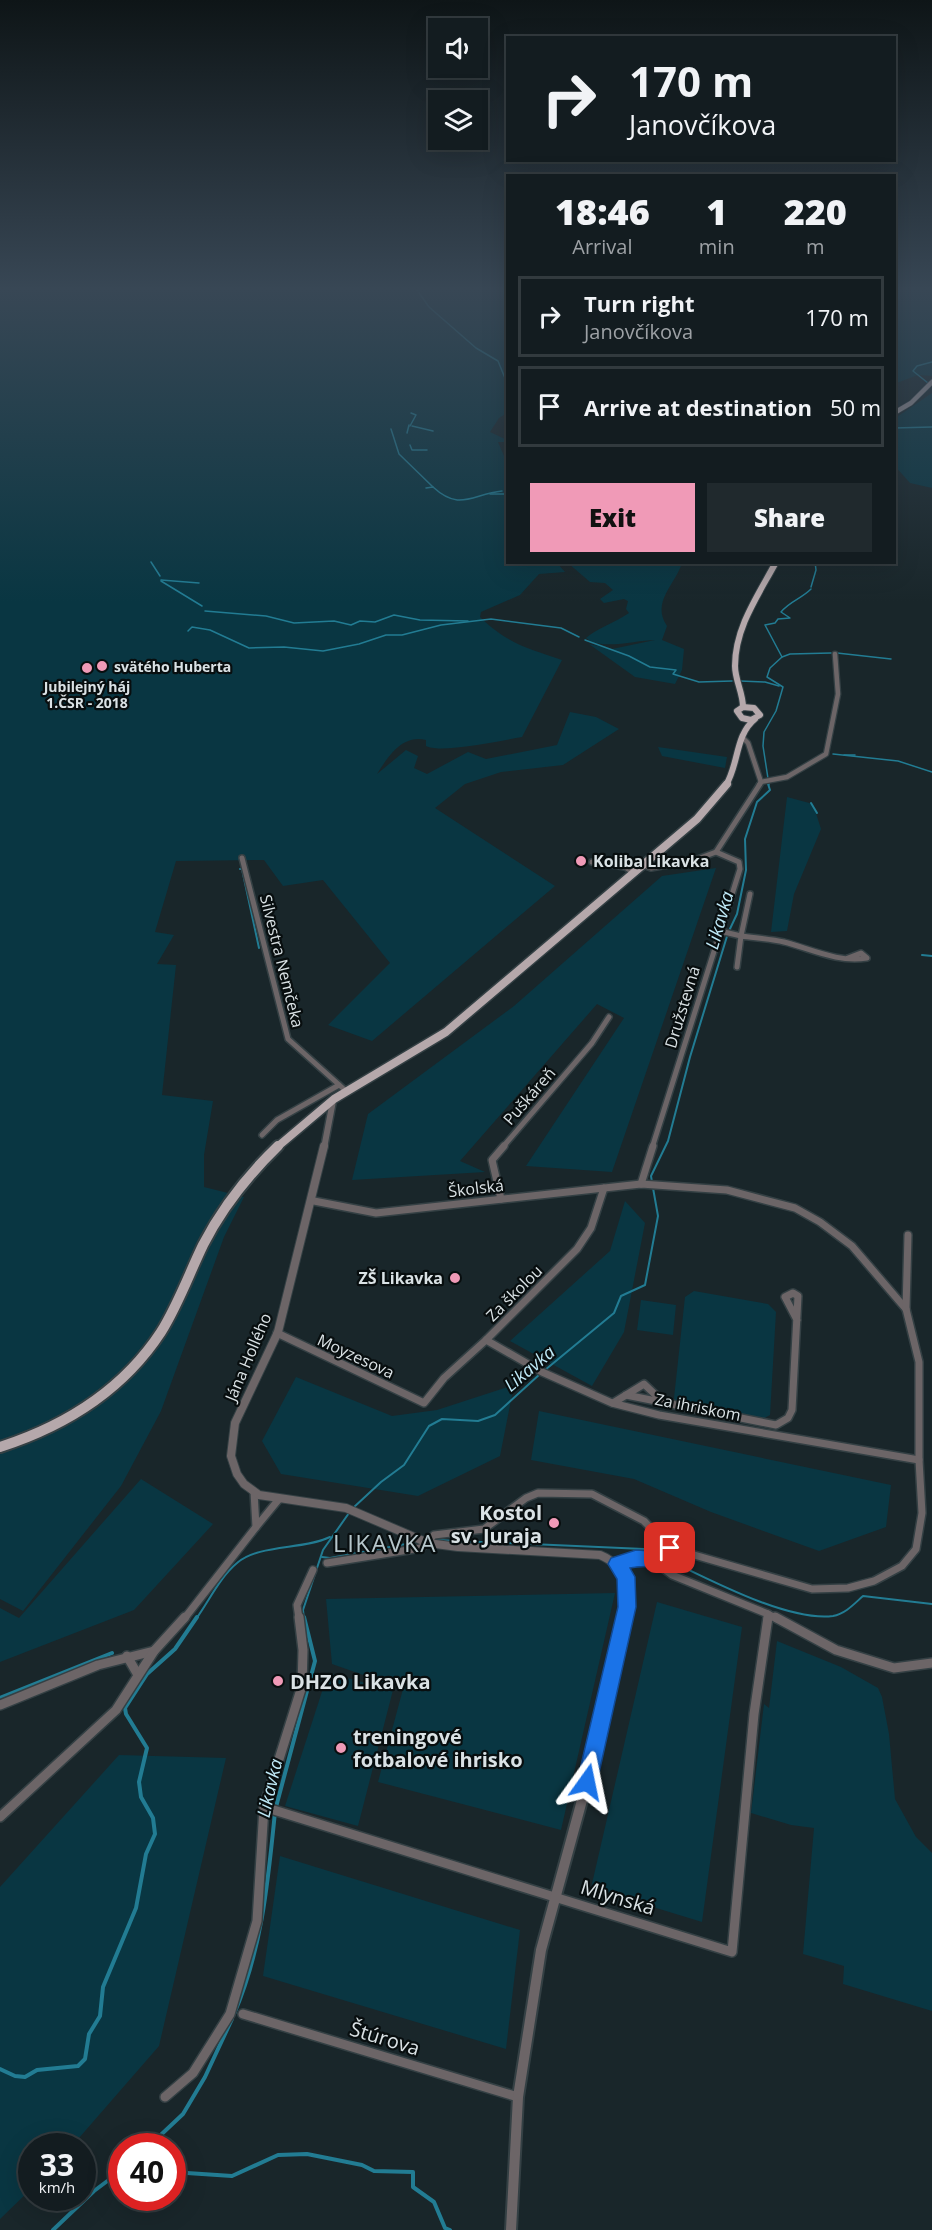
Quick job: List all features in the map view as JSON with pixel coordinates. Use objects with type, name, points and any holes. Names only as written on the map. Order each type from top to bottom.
[{"type":"main road","points":[[896,412],[920,394]]},
{"type":"main road","points":[[743,707],[735,660],[740,632],[775,564]]},
{"type":"main road","points":[[0,1447],[34,1436],[72,1416],[104,1393],[139,1360],[164,1326],[205,1243],[232,1198],[247,1178],[280,1144],[333,1101],[343,1088],[405,1060],[441,1036],[697,819],[719,796],[732,775],[742,737],[748,725],[760,715],[749,705],[738,686]]},
{"type":"main road","points":[[748,725],[737,711],[743,707],[754,708]]},
{"type":"main road","points":[[742,718],[754,719]]},
{"type":"street","points":[[643,865],[651,868],[705,857],[716,852],[766,782],[787,777],[826,754],[837,694],[835,654]]},
{"type":"street","points":[[742,737],[748,743],[766,782]]},
{"type":"street","name":"Družstevná","points":[[641,1184],[740,869],[739,862],[716,852]]},
{"type":"street","name":"Silvestra Nemčeka","points":[[242,858],[288,1040],[343,1088]]},
{"type":"street","points":[[592,862],[625,867],[634,873]]},
{"type":"street","points":[[736,967],[750,894]]},
{"type":"street","points":[[720,931],[782,942],[812,952],[848,958]]},
{"type":"street","name":"Puškáreň","points":[[501,1199],[492,1160],[592,1043],[609,1017]]},
{"type":"street","points":[[262,1135],[277,1120],[343,1088]]},
{"type":"street","name":"Jána Hollého","points":[[254,1492],[243,1483],[234,1467],[231,1457],[233,1439],[251,1383],[277,1333],[314,1201],[333,1101]]},
{"type":"street","name":"Školská","points":[[314,1201],[376,1213],[641,1184],[727,1190],[795,1208],[820,1222],[852,1246],[906,1309]]},
{"type":"street","name":"Za školou","points":[[424,1403],[444,1378],[486,1340],[577,1249],[591,1228],[604,1188]]},
{"type":"street","points":[[327,1563],[421,1548],[434,1535],[483,1529],[526,1498],[538,1494],[592,1494],[644,1521],[670,1548],[812,1589],[848,1588],[874,1581],[909,1560],[916,1549],[922,1513],[919,1460],[919,1362],[906,1309],[908,1235]]},
{"type":"street","points":[[626,1395],[776,1425],[788,1418],[792,1410],[797,1320]]},
{"type":"street","name":"Moyzesova","points":[[277,1333],[424,1403]]},
{"type":"street","name":"Za ihriskom","points":[[486,1340],[542,1372],[612,1403],[659,1415],[919,1460]]},
{"type":"street","points":[[612,1403],[644,1384],[663,1402]]},
{"type":"street","points":[[256,1527],[254,1492],[279,1499],[346,1508],[428,1543],[458,1547],[600,1555],[617,1564],[626,1577],[627,1607],[587,1782],[541,1950],[518,2097],[511,2230]]},
{"type":"street","points":[[0,1817],[116,1710],[154,1651],[179,1625],[279,1499]]},
{"type":"street","points":[[652,1560],[670,1548]]},
{"type":"street","points":[[617,1564],[636,1558],[652,1560],[672,1575],[768,1614],[836,1650],[894,1668],[932,1663]]},
{"type":"street","points":[[165,2097],[194,2073],[230,2014],[257,1921],[267,1808],[302,1686],[303,1650],[297,1605],[313,1570]]},
{"type":"street","name":"Mlynská","points":[[267,1808],[732,1952],[754,1714],[768,1614]]},
{"type":"street","points":[[0,1705],[98,1665],[154,1651]]},
{"type":"street","points":[[127,1656],[138,1675]]},
{"type":"street","name":"Štúrova","points":[[243,2014],[518,2097]]},
{"type":"shaded area","points":[[0,394],[506,394],[506,414],[499,418],[490,432],[506,440],[506,442],[498,442],[506,461],[506,564],[558,564],[565,572],[539,574],[520,595],[481,612],[480,617],[509,639],[562,660],[522,737],[472,746],[444,748],[426,746],[426,740],[410,740],[397,748],[377,774],[406,750],[418,756],[414,768],[427,774],[468,752],[486,759],[557,745],[570,712],[596,717],[619,729],[563,765],[501,772],[465,784],[435,808],[555,886],[372,1041],[328,1025],[390,963],[323,880],[283,886],[264,860],[176,861],[155,932],[174,935],[157,964],[176,965],[162,1095],[213,1101],[204,1155],[204,1187],[244,1197],[224,1237],[161,1411],[121,1486],[23,1611],[0,1599]]},
{"type":"shaded area","points":[[932,394],[932,488],[910,483],[896,467],[896,418]]},
{"type":"shaded area","points":[[569,564],[682,564],[666,594],[662,609],[667,626],[662,640],[684,649],[682,670],[675,684],[635,677],[589,644],[612,649],[655,640],[600,644],[586,638],[629,613],[626,609],[628,601],[624,599],[604,603],[600,599],[613,590],[605,583],[590,582]]},
{"type":"shaded area","points":[[658,747],[727,757],[725,768],[662,756]]},
{"type":"shaded area","points":[[787,797],[813,804],[821,829],[794,894],[787,931],[771,932]]},
{"type":"shaded area","points":[[716,868],[612,1172],[526,1166],[624,1018],[597,1004],[460,1161],[485,1172],[352,1180],[368,1114],[514,1006],[662,876]]},
{"type":"shaded area","points":[[625,1201],[645,1223],[624,1332],[592,1386],[510,1341],[610,1251]]},
{"type":"shaded area","points":[[694,1291],[768,1304],[776,1312],[770,1415],[761,1420],[676,1403],[674,1398],[685,1297]]},
{"type":"shaded area","points":[[641,1300],[676,1305],[673,1335],[637,1330]]},
{"type":"shaded area","points":[[296,1377],[392,1416],[437,1410],[514,1385],[500,1456],[418,1496],[281,1474],[262,1441]]},
{"type":"shaded area","points":[[539,1411],[891,1485],[886,1527],[819,1551],[711,1512],[634,1479],[531,1460]]},
{"type":"shaded area","points":[[141,1479],[213,1524],[134,1610],[0,1662],[0,1608],[19,1618]]},
{"type":"shaded area","points":[[615,1593],[561,1830],[378,1782],[403,1689],[332,1664],[326,1599]]},
{"type":"shaded area","points":[[657,1602],[742,1627],[702,1922],[591,1888]]},
{"type":"shaded area","points":[[777,1641],[841,1667],[878,1688],[882,1697],[889,1734],[895,1799],[916,1837],[932,1853],[932,2011],[843,1984],[844,1966],[803,1954],[814,1828],[791,1825],[751,1813],[764,1704],[769,1708]]},
{"type":"shaded area","name":"treningové fotbalové ihrisko","points":[[328,1673],[393,1690],[358,1826],[285,1806]]},
{"type":"shaded area","points":[[119,1755],[226,1758],[159,2046],[83,2133],[18,2133],[18,2202],[0,2219],[0,1887]]},
{"type":"shaded area","points":[[280,1856],[520,1930],[506,2049],[263,1976]]},
{"type":"waterway","points":[[410,426],[416,415],[411,413]]},
{"type":"waterway","points":[[407,433],[409,425]]},
{"type":"waterway","points":[[412,426],[433,431]]},
{"type":"waterway","name":"Likavka","points":[[896,428],[932,427]]},
{"type":"waterway","points":[[391,429],[399,454],[433,487]]},
{"type":"waterway","points":[[410,445],[412,450],[427,450]]},
{"type":"waterway","points":[[426,488],[433,487]]},
{"type":"waterway","points":[[433,487],[451,499],[459,500],[502,491]]},
{"type":"waterway","points":[[490,494],[506,494]]},
{"type":"waterway","points":[[151,562],[160,576]]},
{"type":"waterway","name":"Likavka","points":[[811,587],[816,570],[815,564]]},
{"type":"waterway","points":[[161,580],[199,583]]},
{"type":"waterway","points":[[161,581],[202,606]]},
{"type":"waterway","name":"Likavka","points":[[782,657],[765,625],[775,623],[778,619],[790,618],[781,612],[811,589]]},
{"type":"waterway","points":[[205,611],[266,616],[294,623],[334,621],[351,625],[360,621],[375,622],[394,615],[420,620],[468,621]]},
{"type":"waterway","points":[[188,631],[192,627],[210,630],[249,648],[284,647],[323,651],[359,644],[386,635],[402,635],[441,625],[491,619],[561,628],[579,637]]},
{"type":"waterway","points":[[585,640],[629,656],[650,667],[676,670],[673,674],[699,682],[732,681]]},
{"type":"waterway","points":[[782,657],[790,654],[831,653]]},
{"type":"waterway","points":[[837,653],[891,659]]},
{"type":"waterway","name":"Likavka","points":[[769,785],[763,746],[764,732],[776,711],[783,687],[767,677],[770,668],[782,657]]},
{"type":"waterway","points":[[740,681],[765,682],[779,686]]},
{"type":"waterway","points":[[833,754],[898,761],[932,772]]},
{"type":"waterway","points":[[844,755],[855,755]]},
{"type":"waterway","name":"Likavka","points":[[652,1182],[651,1176],[668,1141],[690,1057],[728,933],[737,914],[746,870],[745,839],[757,802],[770,790],[768,784]]},
{"type":"waterway","points":[[811,803],[817,813]]},
{"type":"waterway","points":[[240,869],[242,869],[259,948]]},
{"type":"waterway","points":[[922,955],[932,956]]},
{"type":"waterway","name":"Likavka","points":[[545,1370],[614,1313],[621,1296],[645,1285],[658,1216],[653,1188]]},
{"type":"waterway","name":"Likavka","points":[[353,1508],[381,1482],[404,1465],[429,1426],[442,1419],[478,1421],[495,1415],[540,1374]]},
{"type":"waterway","name":"Likavka","points":[[304,1619],[303,1610],[323,1550],[349,1513]]},
{"type":"waterway","points":[[196,1619],[225,1575],[246,1557],[330,1537]]},
{"type":"waterway","points":[[436,1540],[644,1549],[655,1553]]},
{"type":"waterway","points":[[322,1557],[330,1558],[417,1542]]},
{"type":"waterway","points":[[660,1556],[745,1596],[792,1612],[814,1616],[837,1615],[863,1596],[932,1604]]},
{"type":"waterway","points":[[0,2069],[15,2076],[25,2077],[37,2070],[78,2066],[85,2059],[89,2034],[100,2016],[103,1987],[136,1908],[146,1854],[155,1834],[153,1818],[141,1797],[139,1782],[147,1748],[126,1714],[125,1708],[147,1674],[175,1649],[197,1617]]},
{"type":"waterway","name":"Likavka","points":[[276,1807],[315,1661],[304,1617]]},
{"type":"waterway","points":[[0,1698],[112,1653]]},
{"type":"waterway","name":"Likavka","points":[[234,2014],[244,1990],[257,1940],[266,1890],[275,1812]]},
{"type":"waterway","name":"Likavka","points":[[163,2133],[183,2114],[205,2077],[232,2019]]},
{"type":"waterway","points":[[186,2173],[232,2176],[278,2155],[307,2154],[362,2165],[374,2171],[413,2172],[413,2187],[434,2202],[445,2228],[450,2230]]},
{"type":"waterway","name":"Likavka","points":[[53,2230],[108,2180]]},
{"type":"place","name":"svätého Huberta","points":[[102,666]]},
{"type":"place","name":"Jubilejný háj 1.ČSR - 2018","points":[[87,668]]},
{"type":"place","name":"Koliba Likavka","points":[[581,861]]},
{"type":"place","name":"ZŠ Likavka","points":[[455,1278]]},
{"type":"place","name":"Kostol sv. Juraja","points":[[554,1523]]},
{"type":"place","name":"DHZO Likavka","points":[[278,1681]]},
{"type":"place","name":"treningové fotbalové ihrisko","points":[[341,1748]]},
{"type":"district","name":"LIKAVKA","points":[[385,1542]]},
{"type":"route","points":[[587,1782],[627,1607],[626,1577],[617,1564],[636,1558],[652,1560],[670,1548]]}]
